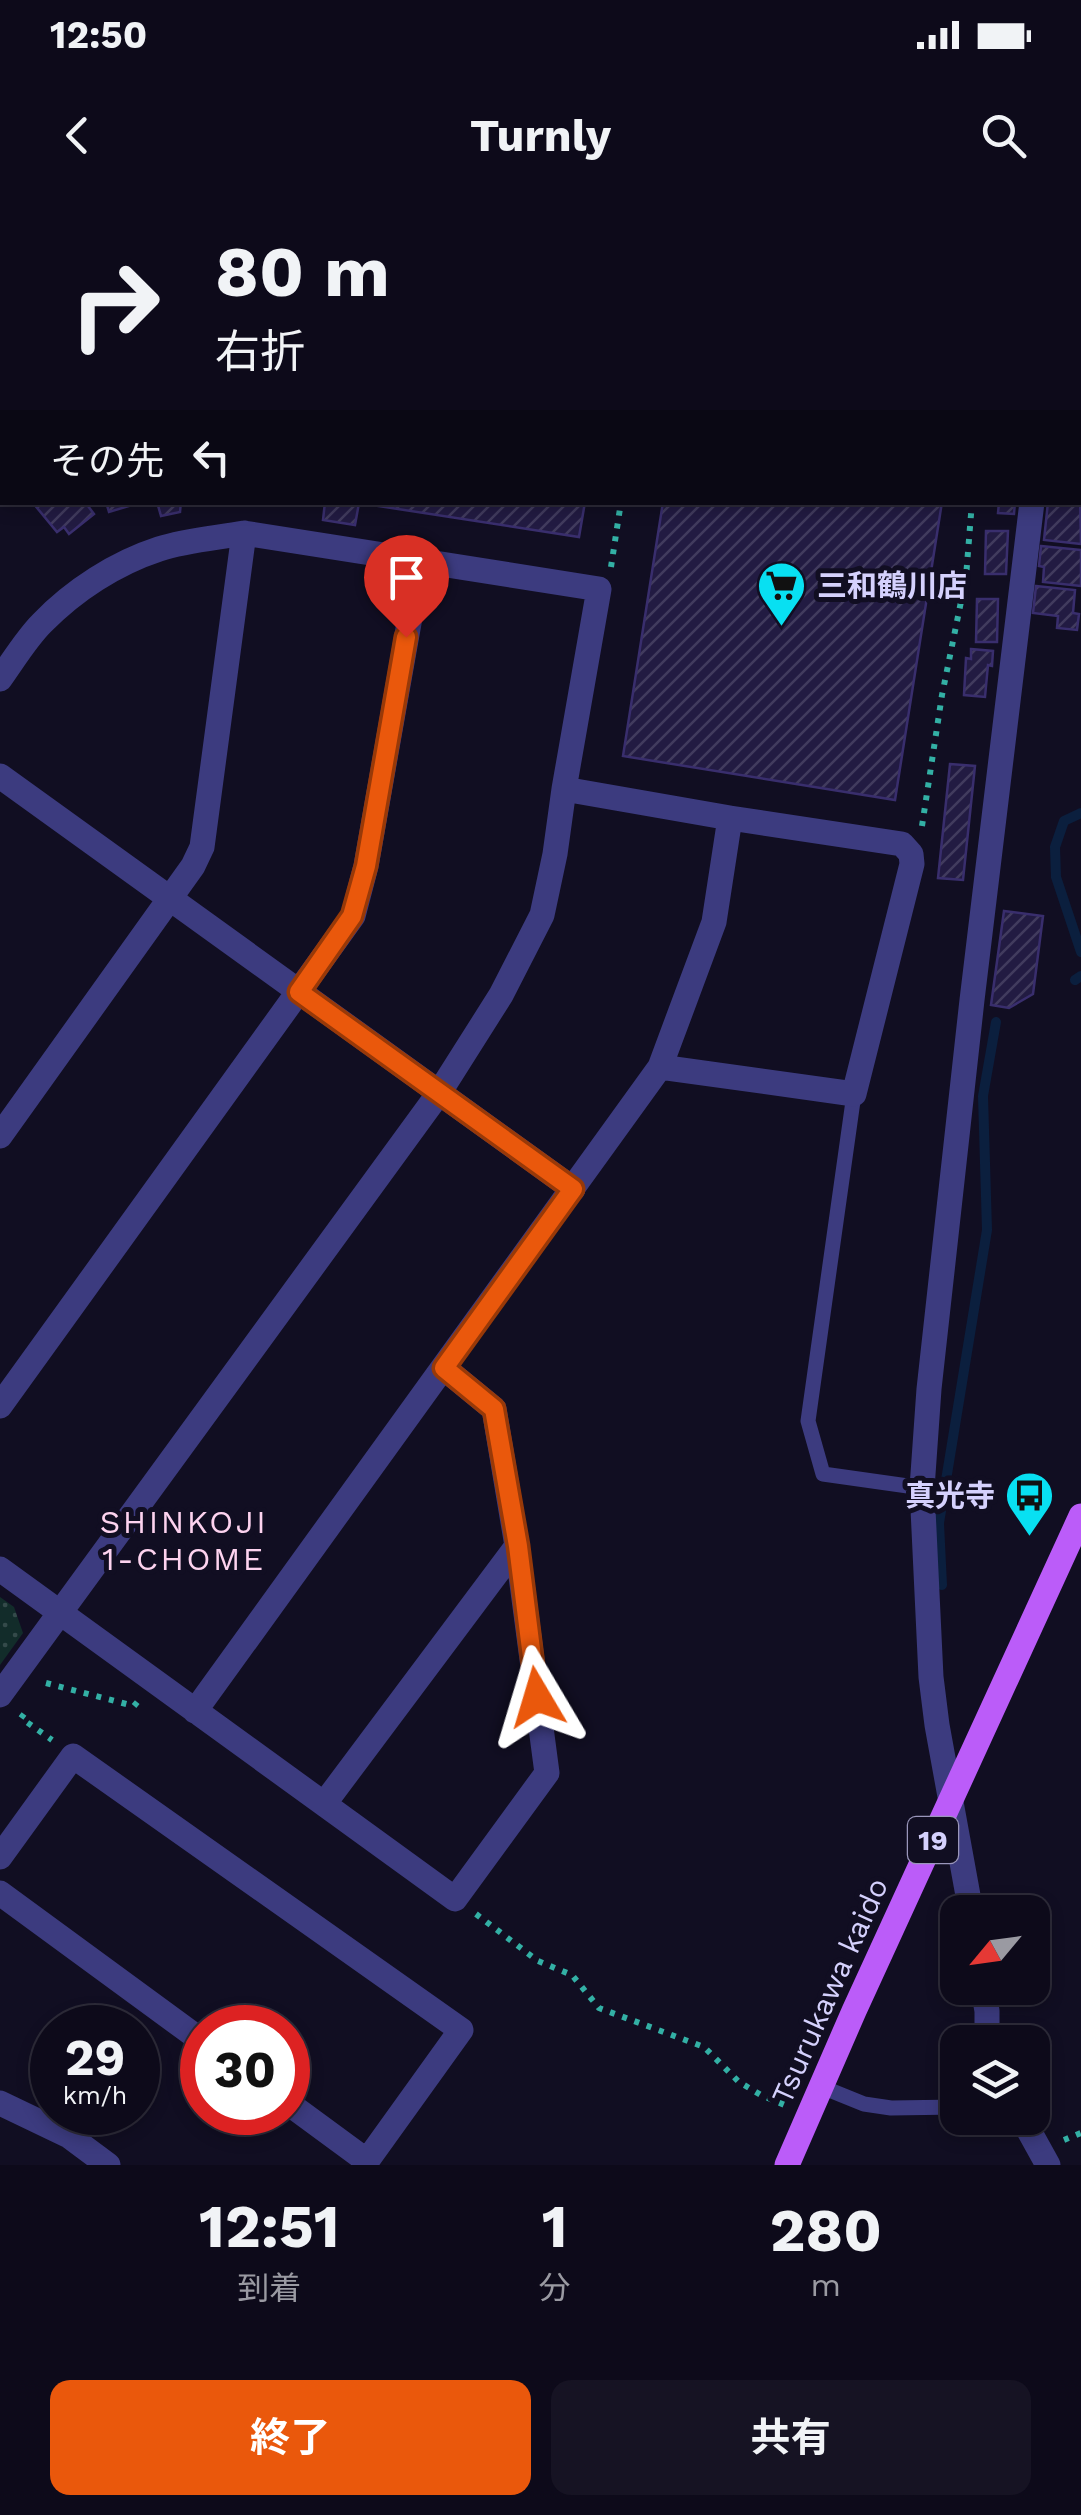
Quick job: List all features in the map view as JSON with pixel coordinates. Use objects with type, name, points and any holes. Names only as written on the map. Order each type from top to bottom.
[{"type":"main road","name":"Tsurukawa kaido","points":[[787,2165],[1081,1516]]},
{"type":"street","points":[[968,1895],[931,1677],[922,1488],[929,1389],[970,1019],[1032,505]]},
{"type":"street","points":[[0,1136],[193,866],[202,847],[244,534]]},
{"type":"street","points":[[0,679],[39,625],[70,597],[105,574],[158,549],[244,534],[600,589],[542,915],[501,995],[439,1092],[0,1695]]},
{"type":"street","points":[[0,1406],[352,916],[366,866],[420,561]]},
{"type":"street","points":[[0,776],[573,1189]]},
{"type":"street","points":[[564,790],[902,844],[912,854],[854,1094],[660,1068]]},
{"type":"street","points":[[195,1711],[660,1068],[714,922],[730,818]]},
{"type":"street","points":[[0,1569],[455,1898],[547,1773],[518,1546],[494,1409],[444,1368]]},
{"type":"street","points":[[324,1804],[518,1546]]},
{"type":"street","points":[[0,1857],[73,1756],[461,2030],[365,2163],[310,2120]]},
{"type":"street","points":[[0,1894],[180,2025]]},
{"type":"street","points":[[0,2103],[69,2136],[108,2165]]},
{"type":"street","points":[[1031,2135],[1048,2165]]},
{"type":"lane","points":[[854,1094],[808,1420],[822,1474],[922,1488]]},
{"type":"lane","points":[[822,2087],[864,2104],[940,2107]]},
{"type":"path","points":[[600,589],[609,579],[620,505]]},
{"type":"path","points":[[912,854],[920,841],[942,695],[966,578],[972,505]]},
{"type":"path","points":[[38,1695],[55,1670]]},
{"type":"path","points":[[46,1684],[112,1701]]},
{"type":"path","points":[[29,1706],[21,1718],[73,1756]]},
{"type":"path","points":[[455,1898],[538,1961],[572,1975],[599,2008],[704,2046],[739,2082],[809,2116]]},
{"type":"green space","points":[[0,1597],[14,1607],[23,1633],[0,1665]]},
{"type":"building","points":[[35,505],[87,505],[94,514],[69,534],[64,527],[57,532]]},
{"type":"building","points":[[107,505],[132,505],[109,512]]},
{"type":"building","points":[[158,505],[181,505],[180,512],[161,516]]},
{"type":"building","points":[[325,505],[359,505],[355,525],[323,520]]},
{"type":"building","points":[[372,505],[584,505],[579,537]]},
{"type":"building","name":"三和鶴川店","points":[[663,505],[942,505],[895,800],[623,756]]},
{"type":"building","points":[[999,505],[1015,505],[1014,514],[998,513]]},
{"type":"building","points":[[1048,505],[1080,505],[1081,544],[1044,540]]},
{"type":"building","points":[[986,531],[1008,531],[1006,574],[985,574]]},
{"type":"building","points":[[1041,546],[1081,550],[1081,586],[1043,582],[1044,567],[1039,566]]},
{"type":"building","points":[[1036,586],[1075,590],[1073,613],[1079,614],[1077,630],[1057,628],[1058,616],[1033,613]]},
{"type":"building","points":[[977,599],[998,599],[997,642],[976,642]]},
{"type":"building","points":[[971,649],[993,651],[985,697],[964,695],[966,658],[971,659]]},
{"type":"building","points":[[950,764],[975,766],[963,880],[938,878]]},
{"type":"building","points":[[1004,911],[1043,916],[1033,994],[1009,1008],[991,1005]]},
{"type":"waterway","points":[[1081,813],[1064,821],[1055,847],[1056,877],[1081,952]]},
{"type":"waterway","points":[[1075,980],[1081,976]]},
{"type":"waterway","points":[[942,1585],[939,1523],[987,1230],[983,1096],[996,1022]]},
{"type":"place","name":"三和鶴川店","points":[[782,628]]},
{"type":"place","name":"真光寺","points":[[1030,1538]]},
{"type":"district","name":"SHINKOJI 1-CHOME","points":[[184,1540]]},
{"type":"route","points":[[406,637],[366,866],[352,916],[299,992],[573,1189],[444,1368],[494,1409],[518,1546],[537,1697]]}]
